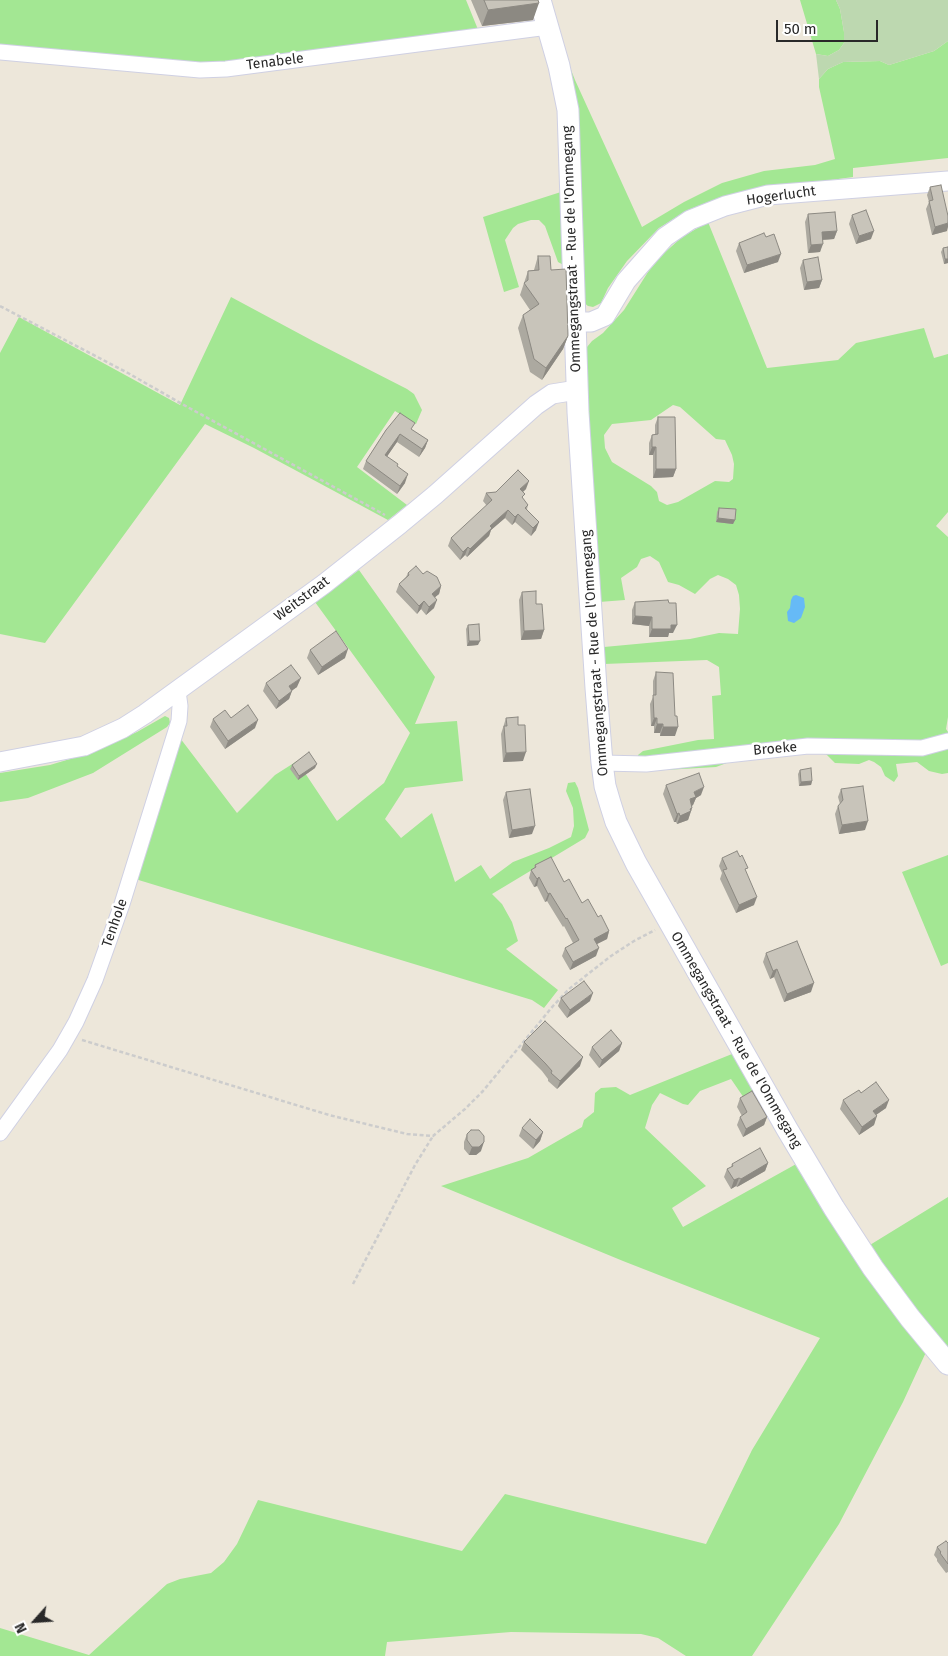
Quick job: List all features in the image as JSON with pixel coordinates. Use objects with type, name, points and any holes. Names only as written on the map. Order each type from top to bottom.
[{"type":"main road","name":"Ommegangstraat - Rue de l'Ommegang","points":[[540,0],[559,66],[568,110],[577,390],[593,649],[605,786],[616,822],[632,855],[787,1130],[846,1229],[892,1295],[948,1364]]},
{"type":"street","name":"Tenabele","points":[[0,52],[200,70],[548,27]]},
{"type":"street","name":"Hogerlucht","points":[[574,322],[591,322],[605,316],[626,281],[665,236],[690,220],[725,206],[768,195],[948,181]]},
{"type":"street","name":"Weitstraat","points":[[0,762],[84,746],[124,728],[178,691],[324,584],[435,495],[536,405],[552,394],[577,390]]},
{"type":"street","name":"Tenhole","points":[[0,1133],[52,1062],[68,1036],[95,980],[122,904],[179,721],[178,691]]},
{"type":"street","name":"Broeke","points":[[602,763],[646,764],[808,746],[922,748],[948,741]]},
{"type":"path","points":[[0,306],[128,373],[400,524]]},
{"type":"path","points":[[353,1284],[415,1165],[433,1136],[483,1091],[547,1013],[570,989],[611,956],[634,941],[669,923]]},
{"type":"path","points":[[68,1036],[329,1115],[407,1134],[433,1136]]},
{"type":"green space","points":[[0,0],[466,0],[479,32],[253,61],[194,65],[0,47]]},
{"type":"green space","points":[[800,0],[836,0],[840,9],[844,32],[844,43],[839,50],[828,56],[816,54]]},
{"type":"green space","points":[[836,0],[948,0],[948,41],[934,51],[889,65],[880,61],[843,62],[828,69],[819,79],[816,54],[828,56],[839,50],[844,43],[840,9]]},
{"type":"green space","points":[[558,37],[575,80],[642,227],[684,202],[722,183],[764,171],[815,165],[835,159],[819,87],[819,79],[828,69],[843,62],[880,61],[889,65],[934,51],[948,41],[948,158],[853,168],[853,177],[750,191],[719,198],[688,210],[659,228],[627,261],[608,288],[601,303],[593,307],[588,306],[582,301]]},
{"type":"green space","points":[[564,191],[567,267],[558,262],[545,226],[539,220],[518,224],[505,240],[519,287],[504,292],[483,217]]},
{"type":"green space","points":[[708,222],[767,368],[838,360],[856,343],[924,328],[934,358],[948,354],[948,512],[936,526],[948,537],[948,717],[946,729],[948,732],[948,773],[942,774],[929,771],[917,762],[896,764],[898,776],[894,782],[885,776],[881,767],[869,760],[859,764],[835,763],[826,754],[822,742],[732,761],[716,767],[648,771],[636,769],[638,755],[643,751],[698,740],[714,739],[712,696],[721,695],[719,667],[707,660],[604,664],[604,647],[690,639],[719,633],[738,634],[740,609],[736,585],[718,575],[710,579],[695,594],[679,585],[668,582],[659,562],[650,556],[641,559],[637,567],[621,578],[625,600],[599,602],[582,353],[624,310],[648,272],[661,256],[682,237]],"holes":[[[673,405],[680,407],[716,439],[725,440],[734,464],[733,479],[729,482],[715,481],[678,502],[667,505],[659,501],[657,492],[651,486],[612,462],[605,448],[604,435],[612,424],[651,420]]]},
{"type":"green space","points":[[231,297],[414,394],[422,410],[416,424],[395,411],[357,467],[407,505],[388,520],[254,448],[205,424],[45,643],[0,634],[0,353],[19,317],[180,405]]},
{"type":"green space","points":[[359,570],[435,677],[415,724],[457,721],[463,781],[405,788],[385,819],[401,838],[432,813],[455,882],[481,865],[490,879],[513,862],[571,837],[574,826],[573,808],[566,791],[568,783],[575,782],[578,788],[589,830],[585,838],[492,894],[502,904],[512,922],[518,941],[506,949],[558,990],[544,1008],[532,1000],[132,878],[180,738],[237,813],[275,775],[297,761],[337,821],[384,783],[410,733],[315,602]]},
{"type":"green space","points":[[165,716],[169,718],[170,723],[167,727],[93,773],[28,798],[0,802],[0,773],[50,765],[90,753],[137,732]]},
{"type":"green space","points":[[948,855],[948,963],[941,966],[902,872]]},
{"type":"green space","points":[[732,1054],[754,1092],[744,1098],[731,1079],[700,1091],[688,1105],[660,1093],[652,1105],[645,1128],[706,1186],[672,1208],[683,1227],[798,1163],[927,1350],[903,1402],[839,1524],[752,1656],[686,1656],[658,1638],[641,1634],[511,1632],[387,1642],[385,1656],[0,1656],[0,1628],[89,1655],[167,1584],[180,1579],[211,1573],[224,1562],[237,1544],[258,1500],[462,1551],[505,1494],[706,1544],[752,1450],[820,1338],[623,1261],[441,1186],[528,1158],[582,1127],[584,1120],[594,1112],[595,1093],[601,1088],[616,1087],[630,1095]]},
{"type":"green space","points":[[948,1197],[948,1359],[865,1248]]},
{"type":"water","points":[[796,595],[804,598],[805,607],[801,618],[794,623],[788,621],[787,612],[793,596]]},
{"type":"building","points":[[484,0],[538,0],[539,3],[488,10]]},
{"type":"building","points":[[941,185],[948,223],[935,227],[929,201],[933,200],[930,187]]},
{"type":"building","points":[[866,210],[874,231],[859,236],[852,215]]},
{"type":"building","points":[[835,212],[837,231],[822,232],[823,244],[811,245],[808,214]]},
{"type":"building","points":[[764,233],[766,237],[774,234],[781,254],[747,265],[739,243]]},
{"type":"building","points":[[948,247],[948,259],[945,259],[943,248]]},
{"type":"building","points":[[538,256],[550,256],[551,270],[566,269],[568,336],[546,368],[534,359],[523,315],[539,304],[524,283],[528,280],[528,271],[539,270]]},
{"type":"building","points":[[818,257],[822,280],[807,282],[803,260]]},
{"type":"building","points":[[400,413],[415,423],[411,429],[428,440],[422,449],[400,434],[385,455],[408,474],[400,486],[366,461],[386,430]]},
{"type":"building","points":[[658,417],[675,417],[676,469],[656,469],[656,447],[652,447],[652,435],[658,434]]},
{"type":"building","points":[[518,470],[529,481],[520,489],[525,494],[522,497],[528,505],[525,508],[539,522],[533,528],[518,514],[515,517],[508,510],[490,526],[492,528],[470,549],[468,547],[463,552],[451,538],[492,500],[486,493],[496,492]]},
{"type":"building","points":[[719,508],[736,509],[735,520],[718,518]]},
{"type":"building","points":[[416,566],[423,574],[427,571],[437,577],[441,586],[432,594],[437,600],[429,607],[424,601],[419,606],[399,584]]},
{"type":"building","points":[[536,591],[536,604],[542,604],[544,630],[524,631],[522,592]]},
{"type":"building","points":[[668,600],[669,603],[676,603],[677,625],[671,625],[671,629],[652,629],[652,617],[635,616],[635,602]]},
{"type":"building","points":[[479,624],[480,641],[469,641],[468,625]]},
{"type":"building","points":[[336,631],[348,649],[322,667],[310,650]]},
{"type":"building","points":[[291,665],[301,678],[289,686],[292,691],[279,701],[266,683]]},
{"type":"building","points":[[656,672],[673,673],[675,716],[677,716],[678,727],[663,727],[663,724],[657,724],[657,718],[654,718],[653,695],[656,695]]},
{"type":"building","points":[[248,705],[258,720],[228,741],[213,719],[225,710],[231,718]]},
{"type":"building","points":[[518,717],[518,725],[525,725],[526,752],[506,753],[504,726],[507,726],[506,718]]},
{"type":"building","points":[[309,752],[317,764],[299,776],[292,765]]},
{"type":"building","points":[[811,768],[812,781],[801,782],[800,770]]},
{"type":"building","points":[[699,773],[704,787],[694,792],[696,797],[690,799],[691,811],[680,816],[679,813],[677,814],[666,785]]},
{"type":"building","points":[[863,786],[868,821],[842,825],[838,806],[843,800],[841,789]]},
{"type":"building","points":[[530,789],[535,826],[512,830],[506,792]]},
{"type":"building","points":[[737,851],[740,857],[742,855],[748,868],[745,869],[757,897],[739,905],[723,870],[727,869],[722,858]]},
{"type":"building","points":[[551,857],[564,882],[569,879],[582,903],[588,899],[598,917],[601,915],[609,931],[594,939],[599,948],[573,962],[565,948],[579,940],[550,893],[548,894],[539,877],[537,879],[531,870],[536,867],[535,865]]},
{"type":"building","points":[[797,941],[814,983],[787,994],[777,969],[773,971],[766,953]]},
{"type":"building","points":[[584,981],[593,993],[570,1010],[561,998]]},
{"type":"building","points":[[545,1021],[583,1057],[560,1081],[524,1042]]},
{"type":"building","points":[[611,1030],[622,1043],[602,1060],[592,1047]]},
{"type":"building","points":[[876,1082],[889,1100],[873,1111],[877,1116],[862,1127],[843,1100],[859,1090],[861,1093]]},
{"type":"building","points":[[752,1091],[767,1117],[746,1129],[740,1117],[747,1112],[740,1098]]},
{"type":"building","points":[[530,1119],[543,1132],[536,1140],[522,1128]]},
{"type":"building","points":[[471,1130],[479,1130],[484,1136],[484,1142],[479,1147],[472,1147],[467,1140],[467,1134]]},
{"type":"building","points":[[760,1148],[768,1163],[741,1179],[734,1180],[727,1169],[733,1166],[732,1164]]},
{"type":"building","points":[[946,1541],[948,1543],[948,1564],[937,1547]]}]
